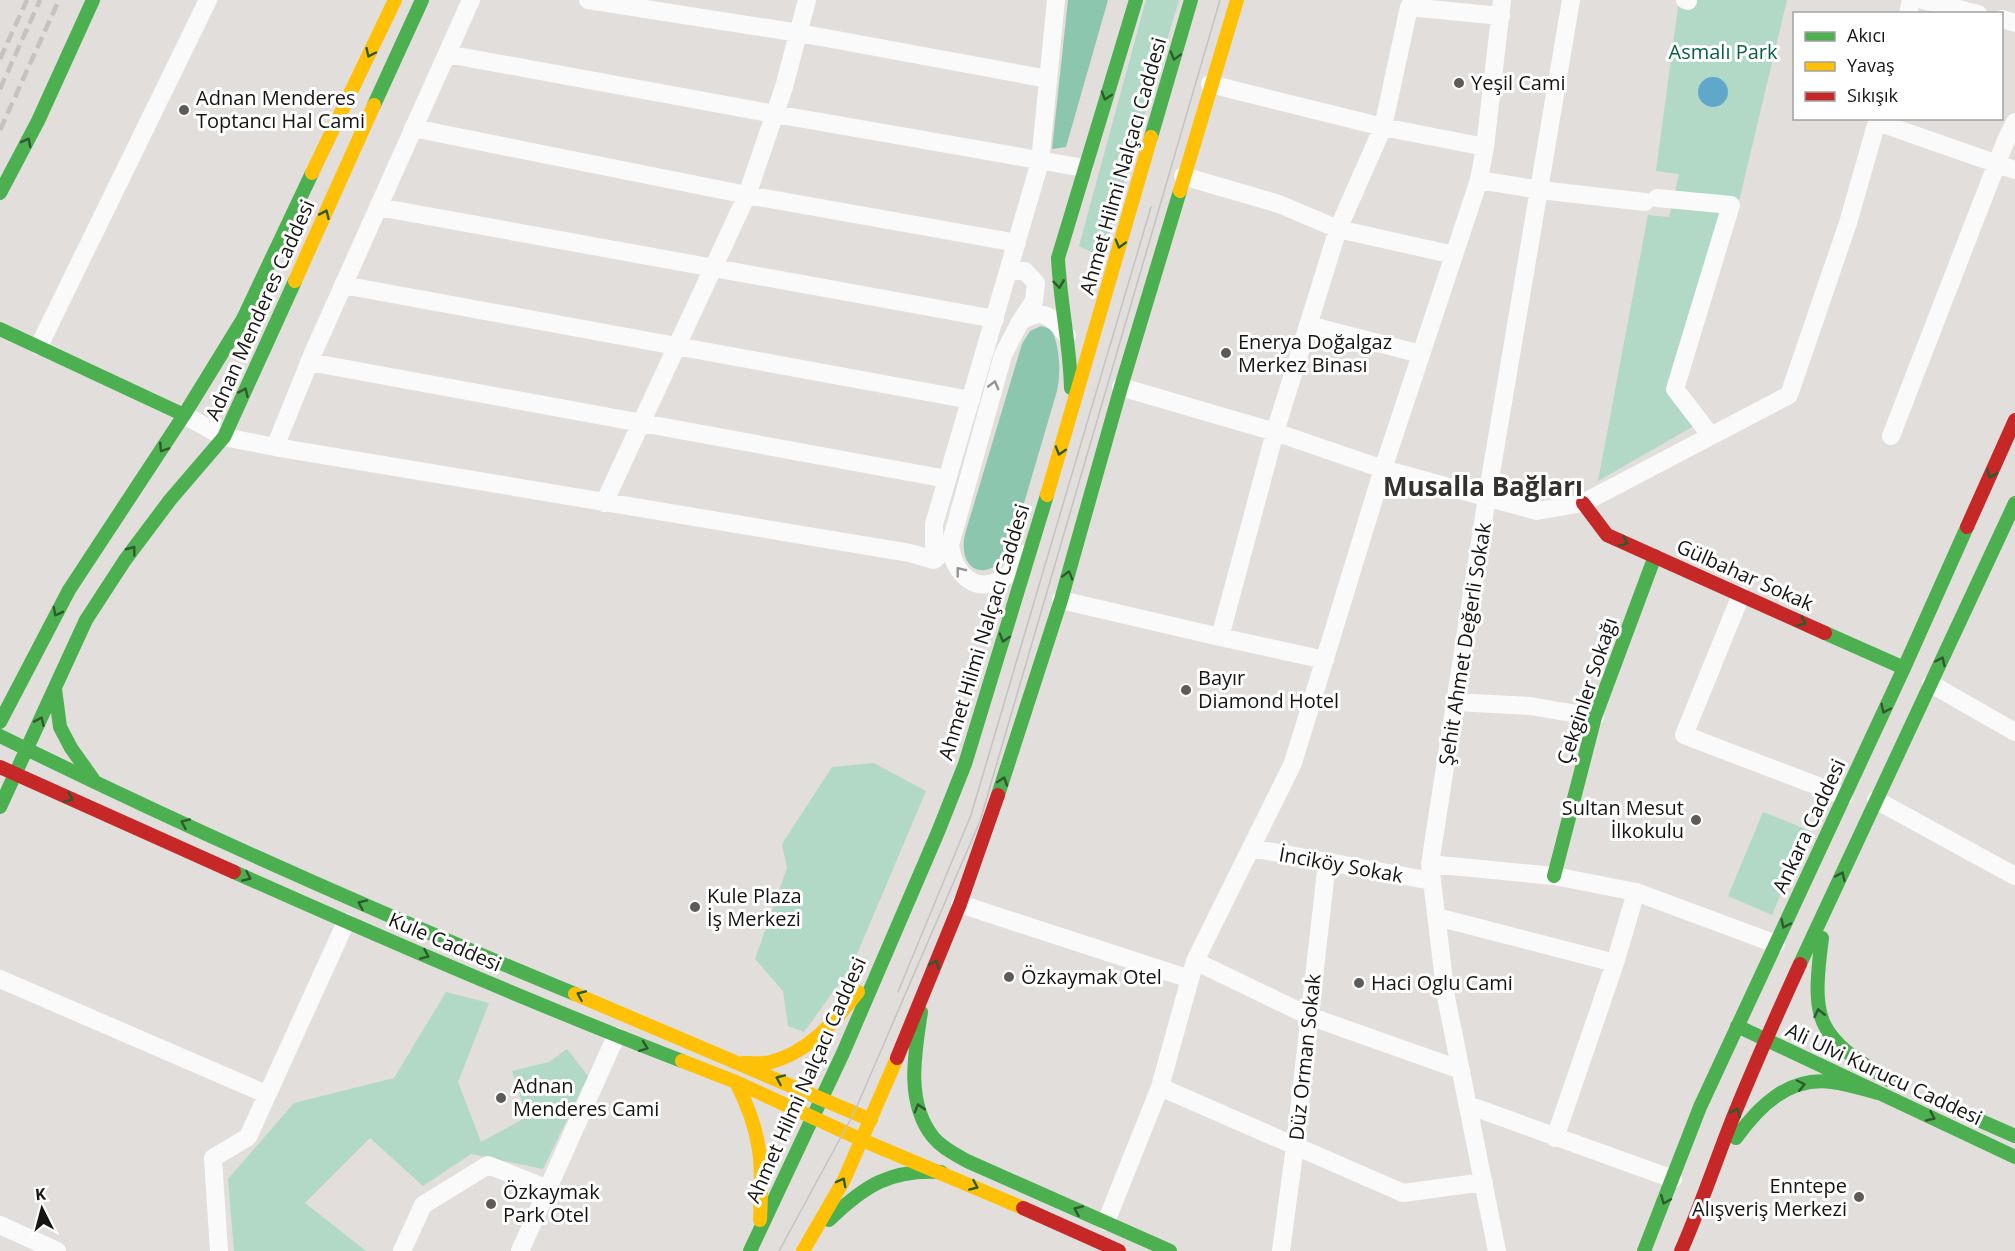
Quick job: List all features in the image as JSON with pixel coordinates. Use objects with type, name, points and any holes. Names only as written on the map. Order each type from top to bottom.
[{"type":"main road","points":[[0,194],[38,121],[93,0]]},
{"type":"main road","name":"Adnan Menderes Caddesi","points":[[0,722],[6,697],[69,590],[184,415],[243,319],[395,0]]},
{"type":"main road","name":"Adnan Menderes Caddesi","points":[[0,807],[86,620],[125,560],[170,500],[224,437],[422,0]]},
{"type":"main road","points":[[1070,418],[1072,369],[1059,285],[1058,258],[1136,0]]},
{"type":"main road","name":"Ahmet Hilmi Nalçacı Caddesi","points":[[750,1251],[822,1098],[958,782],[1070,418],[1191,0]]},
{"type":"main road","points":[[805,1247],[844,1180],[872,1120],[960,904],[991,818],[1060,600],[1210,84],[1237,0]]},
{"type":"main road","points":[[0,328],[184,415]]},
{"type":"main road","name":"Ankara Caddesi","points":[[1680,1251],[1701,1206],[1765,1040],[1763,1019],[1776,944],[1904,668],[2015,420]]},
{"type":"main road","name":"Gülbahar Sokak","points":[[1583,503],[1608,535],[1904,668]]},
{"type":"main road","name":"Ankara Caddesi","points":[[1644,1251],[1700,1107],[1737,1026],[1763,1019],[1825,910],[2014,507]]},
{"type":"main road","name":"Çekginler Sokağı","points":[[1554,876],[1595,717],[1655,556]]},
{"type":"main road","points":[[55,689],[60,726],[71,748],[95,782]]},
{"type":"main road","name":"Kule Caddesi","points":[[0,736],[95,782],[366,905],[743,1063],[872,1120]]},
{"type":"main road","name":"Kule Caddesi","points":[[0,767],[346,922],[616,1036],[736,1082],[1111,1249]]},
{"type":"main road","name":"Ali Ulvi Kurucu Caddesi","points":[[1825,910],[1816,992],[1821,1021],[1836,1043],[1850,1056],[1894,1082],[1826,1049]]},
{"type":"main road","points":[[743,1063],[770,1062],[798,1050],[817,1038],[832,1024],[879,965]]},
{"type":"main road","points":[[925,987],[918,1029],[915,1082],[920,1111],[933,1137],[944,1148],[968,1161],[1170,1251]]},
{"type":"main road","name":"Ali Ulvi Kurucu Caddesi","points":[[1737,1026],[2015,1157]]},
{"type":"main road","points":[[1701,1206],[1718,1167],[1752,1115],[1780,1091],[1795,1085],[1827,1081],[1878,1093]]},
{"type":"main road","points":[[736,1082],[750,1108],[761,1149],[759,1230]]},
{"type":"main road","name":"Ali Ulvi Kurucu Caddesi","points":[[1942,1104],[2015,1136]]},
{"type":"main road","points":[[805,1247],[841,1208],[876,1183],[907,1171],[941,1172]]},
{"type":"street","points":[[39,346],[208,0]]},
{"type":"street","points":[[275,447],[309,362],[471,0]]},
{"type":"street","points":[[588,0],[799,33],[1048,79]]},
{"type":"street","points":[[604,503],[747,195],[775,114],[807,0]]},
{"type":"street","points":[[934,561],[934,524],[1040,162],[1056,0]]},
{"type":"street","name":"Şehit Ahmet Değerli Sokak","points":[[1497,1251],[1446,997],[1431,873],[1455,702],[1571,0]]},
{"type":"street","points":[[1923,0],[1970,12]]},
{"type":"street","points":[[1106,1222],[1160,1087],[1195,961],[1293,764],[1383,469],[1479,180],[1501,8],[1409,7],[1383,127],[1338,229],[1275,432],[1220,637]]},
{"type":"street","points":[[447,54],[1040,162],[1084,168]]},
{"type":"street","points":[[1210,84],[1383,127],[1485,147]]},
{"type":"street","points":[[1121,387],[1275,432],[1383,469],[1537,511],[1583,503],[1789,395],[1848,223],[1877,120],[2015,170]]},
{"type":"street","points":[[1891,436],[2015,122]]},
{"type":"street","points":[[413,128],[747,195],[1017,243]]},
{"type":"street","points":[[1183,177],[1279,204],[1338,229],[1454,255]]},
{"type":"street","points":[[1479,180],[1540,190],[1731,205],[1675,389],[1711,436]]},
{"type":"street","points":[[378,207],[994,319]]},
{"type":"street","points":[[1008,271],[1025,271],[1031,275],[1036,283],[1034,301],[1003,355],[950,545],[952,558],[957,569],[965,578],[975,583],[988,584],[1008,575],[1034,538]]},
{"type":"street","points":[[343,285],[971,400]]},
{"type":"street","points":[[1020,322],[1029,316],[1045,315],[1052,318],[1068,338]]},
{"type":"street","points":[[1308,325],[1421,354]]},
{"type":"street","points":[[309,362],[947,480]]},
{"type":"street","points":[[184,415],[224,437],[275,447],[910,553],[934,561]]},
{"type":"street","points":[[934,561],[950,545]]},
{"type":"street","points":[[1741,595],[1684,735],[1844,796]]},
{"type":"street","points":[[1060,600],[1325,660]]},
{"type":"street","points":[[1930,684],[2015,732]]},
{"type":"street","points":[[1455,702],[1530,706],[1595,717]]},
{"type":"street","points":[[1876,800],[2015,876]]},
{"type":"street","name":"İnciköy Sokak","points":[[1251,848],[1327,862],[1431,873],[1554,876],[1636,892],[1776,944]]},
{"type":"street","name":"Düz Orman Sokak","points":[[1281,1251],[1327,862]]},
{"type":"street","points":[[1555,1138],[1615,963],[1636,892]]},
{"type":"street","points":[[960,904],[1190,979]]},
{"type":"street","points":[[1437,917],[1615,963]]},
{"type":"street","points":[[219,1251],[213,1158],[248,1137],[346,922]]},
{"type":"street","points":[[1195,961],[1309,1016],[1461,1070]]},
{"type":"street","points":[[0,979],[266,1094]]},
{"type":"street","points":[[520,1251],[546,1188],[616,1036]]},
{"type":"street","points":[[1160,1087],[1403,1193],[1484,1182]]},
{"type":"street","points":[[1468,1105],[1673,1179]]},
{"type":"street","points":[[402,1251],[423,1204],[488,1165],[546,1188]]},
{"type":"street","points":[[0,1225],[57,1251]]},
{"type":"green space","points":[[1068,0],[1108,0],[1066,147],[1052,149]]},
{"type":"green space","points":[[1146,0],[1179,0],[1102,257],[1079,246]]},
{"type":"green space","name":"Asmalı Park","points":[[1679,0],[1787,0],[1739,201],[1680,379],[1706,419],[1598,481],[1648,215],[1669,217],[1679,174],[1656,171]]},
{"type":"green space","points":[[1041,326],[1051,329],[1058,351],[1057,391],[1010,551],[993,568],[976,569],[970,565],[966,557],[965,534],[1022,344],[1030,331]]},
{"type":"green space","points":[[874,763],[926,791],[852,966],[804,1032],[788,1026],[783,991],[755,959],[787,868],[782,844],[832,767]]},
{"type":"green space","points":[[1763,812],[1808,830],[1772,915],[1728,896]]},
{"type":"green space","points":[[446,992],[489,1003],[458,1082],[481,1142],[527,1117],[512,1071],[549,1062],[567,1049],[588,1076],[543,1169],[471,1154],[423,1186],[370,1138],[305,1203],[366,1251],[234,1251],[228,1179],[294,1103],[394,1078]]},
{"type":"water","points":[[1713,77],[1724,81],[1728,92],[1724,103],[1713,107],[1702,103],[1698,92],[1702,81]]},
{"type":"tram line","points":[[779,1251],[854,1113],[980,821],[1220,0]]},
{"type":"tram line","points":[[898,992],[971,815],[1151,207]]},
{"type":"railway","points":[[0,59],[27,0]]},
{"type":"railway","points":[[0,89],[40,0]]},
{"type":"railway","points":[[0,130],[59,0]]},
{"type":"traffic: fast","points":[[0,193],[38,121],[93,0]]},
{"type":"traffic: fast","points":[[374,105],[422,0]]},
{"type":"traffic: fast","points":[[1071,388],[1058,258],[1136,0]]},
{"type":"traffic: fast","points":[[1151,137],[1191,0]]},
{"type":"traffic: fast","points":[[0,722],[69,590],[184,415],[243,319],[312,173]]},
{"type":"traffic: fast","points":[[998,795],[1061,600],[1121,387],[1180,191]]},
{"type":"traffic: fast","points":[[0,807],[86,620],[125,560],[170,500],[224,437],[295,281]]},
{"type":"traffic: fast","points":[[0,329],[184,415]]},
{"type":"traffic: fast","points":[[750,1251],[843,1053],[965,764],[1047,495]]},
{"type":"traffic: fast","points":[[1800,964],[2015,503]]},
{"type":"traffic: fast","points":[[1644,1251],[1700,1107],[1967,527]]},
{"type":"traffic: fast","points":[[1554,876],[1595,717],[1655,556]]},
{"type":"traffic: fast","points":[[1825,633],[1904,668]]},
{"type":"traffic: fast","points":[[55,689],[60,727],[71,748],[93,779]]},
{"type":"traffic: fast","points":[[0,736],[285,870],[575,994]]},
{"type":"traffic: fast","points":[[234,872],[457,970],[682,1061]]},
{"type":"traffic: fast","points":[[1822,938],[1818,989],[1819,1008],[1824,1024],[1833,1038],[1846,1051],[1889,1080]]},
{"type":"traffic: fast","points":[[921,1012],[916,1043],[915,1093],[924,1123],[937,1141],[967,1161],[1170,1251]]},
{"type":"traffic: fast","points":[[1737,1026],[2015,1157]]},
{"type":"traffic: fast","points":[[1736,1138],[1765,1105],[1776,1096],[1802,1084],[1816,1081],[1832,1082],[1878,1093]]},
{"type":"traffic: fast","points":[[1958,1111],[2015,1136]]},
{"type":"traffic: fast","points":[[829,1220],[854,1198],[879,1182],[907,1173],[941,1172]]},
{"type":"traffic: slow","points":[[312,173],[395,0]]},
{"type":"traffic: slow","points":[[1180,191],[1237,0]]},
{"type":"traffic: slow","points":[[295,281],[374,105]]},
{"type":"traffic: slow","points":[[1047,495],[1151,137]]},
{"type":"traffic: slow","points":[[743,1063],[771,1062],[797,1051],[820,1034],[858,992]]},
{"type":"traffic: slow","points":[[575,994],[871,1120]]},
{"type":"traffic: slow","points":[[803,1251],[844,1180],[897,1058]]},
{"type":"traffic: slow","points":[[682,1061],[736,1082],[862,1140],[1023,1208]]},
{"type":"traffic: slow","points":[[736,1082],[751,1117],[759,1149],[760,1220]]},
{"type":"traffic: jam","points":[[1967,527],[2015,420]]},
{"type":"traffic: jam","points":[[1583,503],[1607,535],[1825,633]]},
{"type":"traffic: jam","points":[[0,767],[234,872]]},
{"type":"traffic: jam","points":[[897,1058],[960,904],[998,795]]},
{"type":"traffic: jam","points":[[1681,1251],[1734,1115],[1800,964]]},
{"type":"traffic: jam","points":[[1023,1208],[1119,1251]]},
{"type":"place","name":"Yeşil Cami","points":[[1459,83]]},
{"type":"place","name":"Adnan Menderes Toptancı Hal Cami","points":[[184,110]]},
{"type":"place","name":"Enerya Doğalgaz Merkez Binası","points":[[1226,353]]},
{"type":"place","name":"Bayır Diamond Hotel","points":[[1186,690]]},
{"type":"place","name":"Sultan Mesut İlkokulu","points":[[1696,820]]},
{"type":"place","name":"Kule Plaza İş Merkezi","points":[[695,907]]},
{"type":"place","name":"Özkaymak Otel","points":[[1009,977]]},
{"type":"place","name":"Haci Oglu Cami","points":[[1359,983]]},
{"type":"place","name":"Adnan Menderes Cami","points":[[501,1098]]},
{"type":"place","name":"Enntepe Alışveriş Merkezi","points":[[1859,1197]]},
{"type":"place","name":"Özkaymak Park Otel","points":[[491,1204]]},
{"type":"district","name":"Musalla Bağları","points":[[1483,487]]}]
